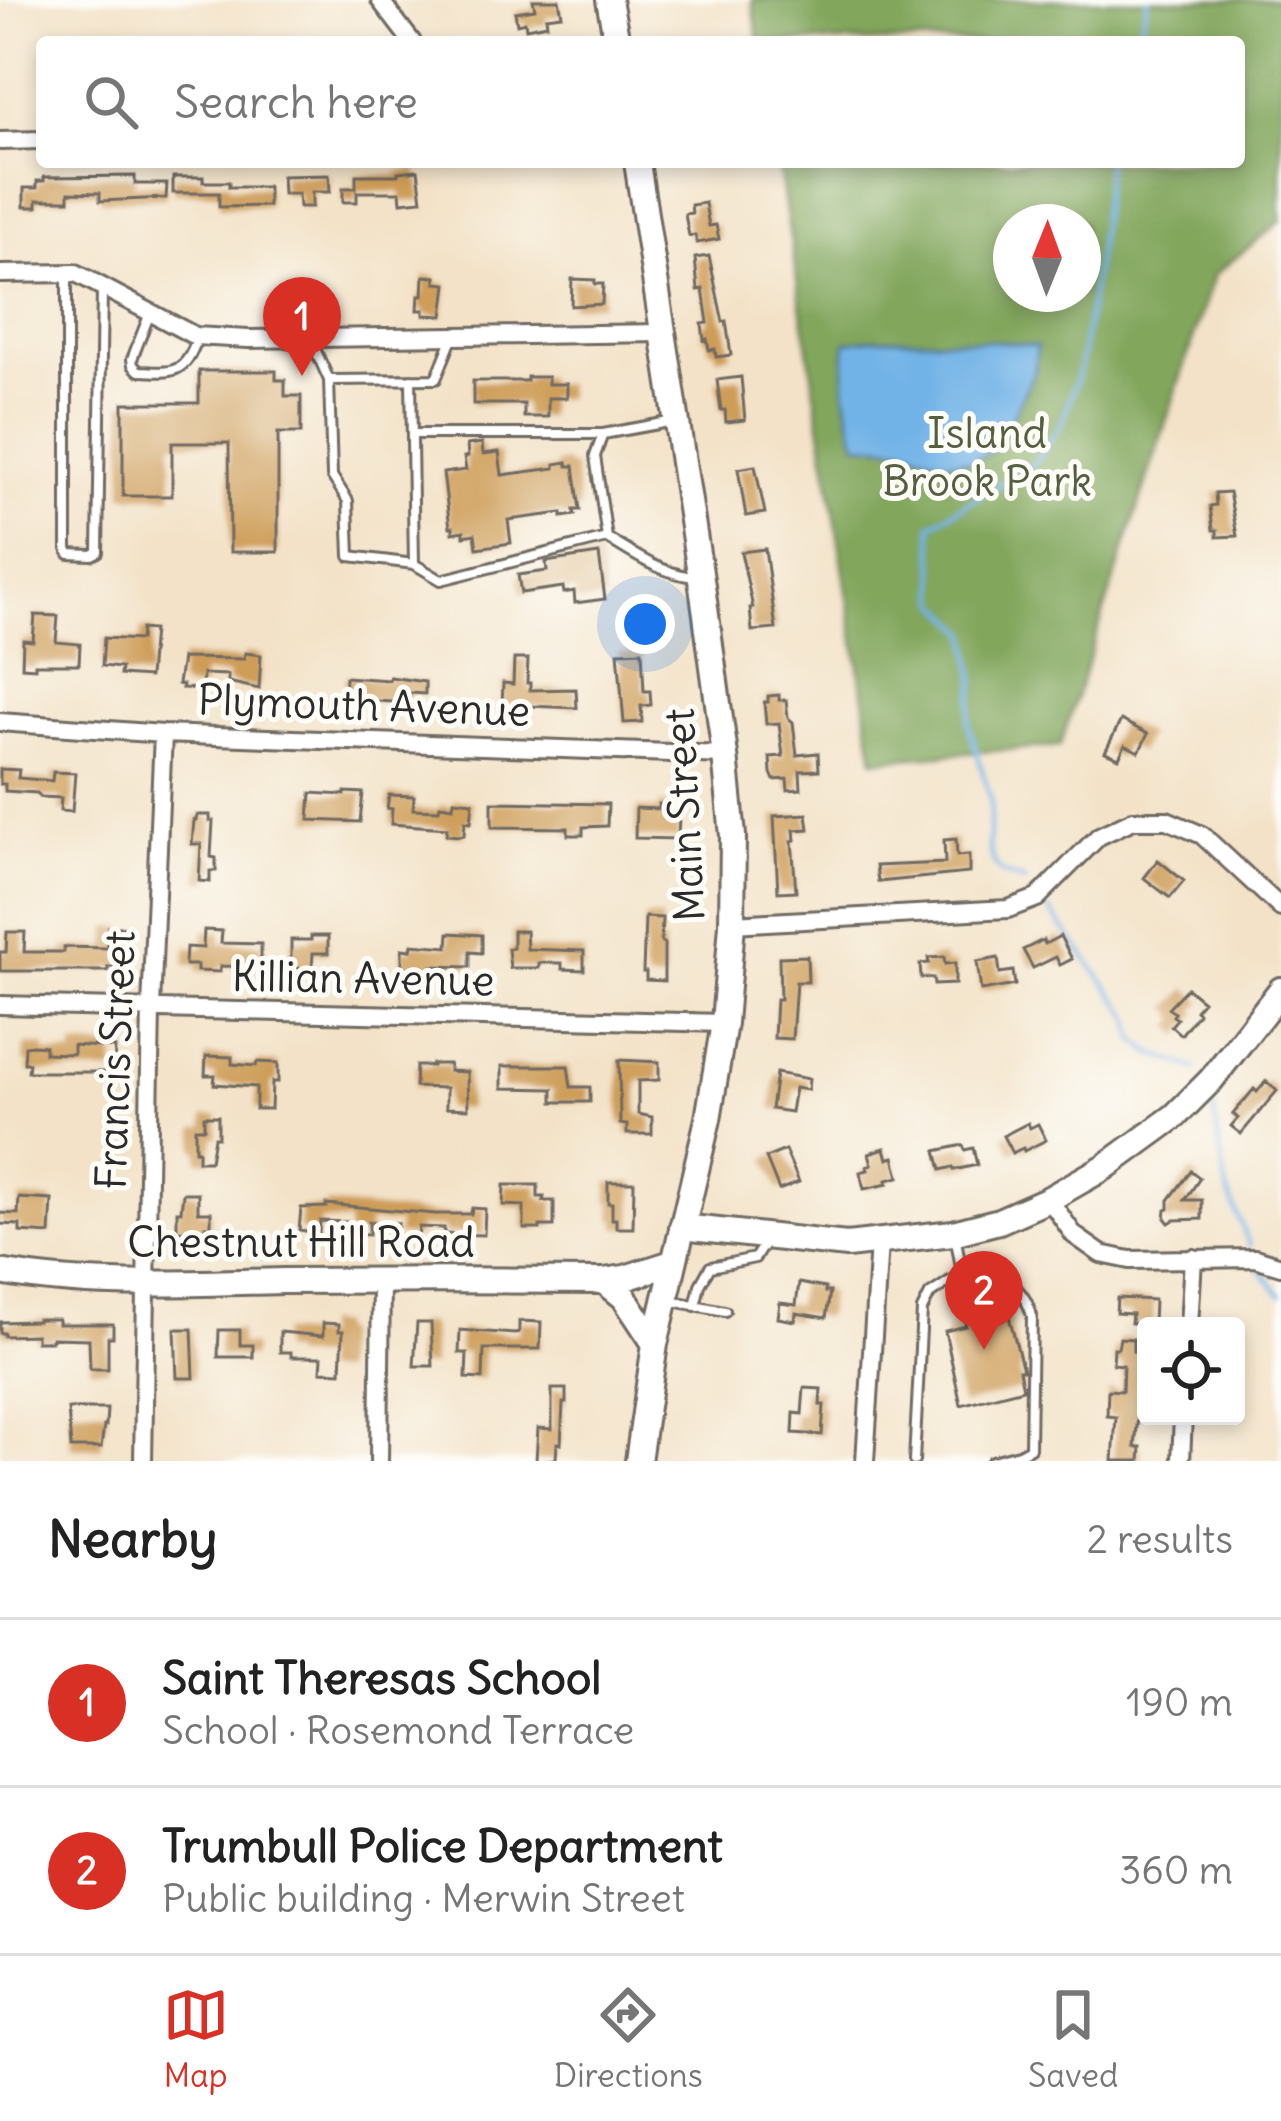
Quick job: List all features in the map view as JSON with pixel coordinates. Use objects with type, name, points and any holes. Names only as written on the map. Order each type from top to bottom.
[{"type":"street","points":[[380,0],[407,36]]},
{"type":"street","points":[[609,0],[616,36]]},
{"type":"street","points":[[0,141],[36,140]]},
{"type":"street","name":"Main Street","points":[[638,1461],[655,1344],[724,1023],[733,836],[701,578],[639,168]]},
{"type":"street","points":[[0,274],[76,273],[198,336],[662,333]]},
{"type":"street","name":"Plymouth Avenue","points":[[0,722],[163,734],[725,755]]},
{"type":"street","name":"Francis Street","points":[[143,1461],[151,1008],[163,734]]},
{"type":"street","points":[[732,924],[1008,909],[1037,898],[1099,836],[1133,820],[1167,820],[1202,835],[1281,908]]},
{"type":"street","points":[[682,1227],[847,1245],[955,1232],[999,1221],[1105,1167],[1175,1116],[1210,1080],[1281,990]]},
{"type":"street","name":"Killian Avenue","points":[[0,1005],[724,1023]]},
{"type":"street","points":[[1049,1198],[1074,1235],[1101,1254],[1130,1260],[1255,1258],[1281,1265]]},
{"type":"street","points":[[865,1461],[879,1243]]},
{"type":"street","points":[[1190,1317],[1193,1258]]},
{"type":"street","name":"Chestnut Hill Road","points":[[0,1272],[145,1284],[604,1280],[625,1279],[672,1263]]},
{"type":"street","points":[[379,1461],[381,1280]]},
{"type":"street","points":[[604,1280],[625,1297],[655,1344]]},
{"type":"street","points":[[1180,1461],[1183,1425]]},
{"type":"lane","points":[[67,273],[69,554],[98,552],[102,284]]},
{"type":"lane","points":[[151,312],[133,358],[139,371],[175,371],[186,364],[198,336]]},
{"type":"lane","points":[[329,380],[436,379],[453,336]]},
{"type":"lane","points":[[310,338],[329,380],[332,476],[348,501],[350,556],[414,564],[441,580],[607,538],[674,575],[701,578]]},
{"type":"lane","points":[[411,379],[414,564]]},
{"type":"lane","points":[[412,434],[602,434],[677,421]]},
{"type":"lane","points":[[602,434],[595,456],[607,538]]},
{"type":"lane","points":[[955,1232],[962,1273]]},
{"type":"lane","points":[[695,1306],[710,1267],[755,1258],[767,1236]]},
{"type":"lane","points":[[914,1461],[922,1310],[931,1294],[975,1270],[998,1274],[1016,1285],[1032,1316],[1030,1448],[992,1461]]},
{"type":"lane","points":[[664,1300],[725,1311]]},
{"type":"green space","name":"Island Brook Park","points":[[752,0],[1281,0],[1281,221],[1214,275],[1060,746],[874,760],[779,168],[1245,168],[1245,36],[758,36]]},
{"type":"water","points":[[877,338],[1037,346],[1035,370],[997,449],[972,461],[946,462],[904,448],[857,444],[846,394],[846,342]]},
{"type":"building","points":[[533,0],[559,0],[562,15],[546,17],[547,24],[526,28],[525,22],[517,24],[515,12],[535,9]]},
{"type":"building","points":[[418,170],[422,200],[401,202],[400,192],[357,192],[357,202],[343,202],[343,188],[356,188],[356,175]]},
{"type":"building","points":[[329,175],[330,192],[312,192],[312,207],[299,207],[298,194],[283,194],[282,176]]},
{"type":"building","points":[[135,176],[135,184],[167,184],[166,198],[100,201],[100,193],[69,192],[69,200],[37,200],[37,207],[24,207],[24,188],[37,188],[37,181],[44,177]]},
{"type":"building","points":[[173,177],[203,177],[203,182],[229,182],[229,187],[268,187],[268,206],[219,207],[219,193],[173,193]]},
{"type":"building","points":[[705,203],[709,226],[716,225],[719,239],[697,243],[695,235],[689,236],[685,214],[692,213],[691,205]]},
{"type":"building","points":[[709,256],[731,355],[716,357],[715,349],[709,350],[704,340],[702,324],[708,323],[695,258]]},
{"type":"building","points":[[424,276],[447,284],[443,316],[418,310]]},
{"type":"building","points":[[572,279],[603,284],[602,304],[571,306]]},
{"type":"building","points":[[199,371],[276,371],[276,380],[285,380],[285,396],[301,396],[301,433],[278,433],[278,552],[230,552],[229,443],[172,443],[172,496],[123,496],[123,403],[199,403]]},
{"type":"building","points":[[527,377],[548,377],[548,384],[567,384],[567,398],[548,398],[548,417],[524,417],[524,404],[473,404],[473,381],[527,381]]},
{"type":"building","points":[[741,377],[745,420],[726,422],[717,380]]},
{"type":"building","points":[[482,443],[483,454],[499,452],[502,475],[567,462],[574,466],[580,510],[562,517],[562,513],[508,520],[511,543],[477,548],[475,534],[453,533],[443,473],[466,470],[467,445]]},
{"type":"building","points":[[755,466],[765,513],[746,516],[738,469]]},
{"type":"building","points":[[1229,492],[1237,536],[1217,537],[1210,506],[1216,505],[1215,493]]},
{"type":"building","points":[[765,549],[776,629],[752,631],[753,608],[741,552]]},
{"type":"building","points":[[599,554],[605,599],[575,603],[574,591],[564,593],[563,587],[521,593],[518,575],[547,571],[546,562]]},
{"type":"building","points":[[35,615],[58,616],[56,642],[80,644],[79,664],[22,667],[23,640],[33,641]]},
{"type":"building","points":[[141,629],[153,630],[149,677],[120,675],[121,668],[102,666],[104,638],[140,640]]},
{"type":"building","points":[[642,651],[644,691],[650,691],[651,705],[641,706],[642,722],[624,723],[618,652]]},
{"type":"building","points":[[245,653],[261,655],[259,689],[228,682],[228,675],[203,674],[202,689],[178,684],[182,658],[244,659]]},
{"type":"building","points":[[514,659],[528,659],[530,690],[576,689],[577,708],[502,705],[503,683],[513,684]]},
{"type":"building","points":[[345,677],[425,682],[425,694],[410,693],[409,703],[344,699]]},
{"type":"building","points":[[779,695],[779,700],[786,700],[793,722],[797,755],[818,753],[819,770],[800,771],[801,789],[788,790],[787,779],[774,780],[771,773],[770,757],[783,756],[779,723],[766,724],[764,702],[768,696]]},
{"type":"building","points":[[1121,720],[1148,734],[1139,752],[1125,745],[1119,758],[1105,752]]},
{"type":"building","points":[[0,769],[19,770],[18,778],[52,781],[53,772],[75,773],[72,812],[60,811],[61,798],[5,791]]},
{"type":"building","points":[[311,793],[363,793],[360,822],[309,820]]},
{"type":"building","points":[[389,795],[414,796],[413,809],[453,807],[454,800],[473,802],[471,822],[465,821],[464,835],[459,836],[446,835],[447,828],[391,824]]},
{"type":"building","points":[[492,802],[608,804],[607,826],[583,827],[583,835],[568,835],[568,828],[492,827]]},
{"type":"building","points":[[659,804],[672,805],[671,816],[679,816],[678,839],[635,838],[636,808],[659,809]]},
{"type":"building","points":[[807,814],[809,829],[794,830],[792,841],[796,891],[778,892],[774,816]]},
{"type":"building","points":[[197,815],[210,815],[213,821],[211,857],[216,858],[216,871],[210,871],[210,882],[199,881],[201,844],[192,844]]},
{"type":"building","points":[[956,839],[957,856],[969,855],[969,873],[878,882],[876,866],[945,863],[944,840]]},
{"type":"building","points":[[1158,860],[1184,881],[1170,898],[1144,878]]},
{"type":"building","points":[[645,917],[662,918],[664,981],[646,980],[643,972]]},
{"type":"building","points":[[108,927],[123,927],[122,967],[0,971],[7,932],[25,932],[24,952],[64,952],[64,947],[107,948]]},
{"type":"building","points":[[204,930],[222,931],[221,943],[261,944],[261,967],[220,966],[220,972],[185,965],[186,947],[203,948]]},
{"type":"building","points":[[513,931],[526,931],[527,949],[584,951],[584,970],[562,969],[562,963],[510,968]]},
{"type":"building","points":[[449,933],[482,935],[482,953],[470,952],[470,967],[402,967],[402,949],[411,950],[412,944],[448,947]]},
{"type":"building","points":[[311,936],[328,936],[328,953],[313,953],[312,968],[291,968],[291,940],[311,940]]},
{"type":"building","points":[[1060,936],[1072,959],[1060,965],[1056,957],[1033,968],[1023,950]]},
{"type":"building","points":[[807,956],[808,982],[796,982],[792,1039],[774,1038],[779,957]]},
{"type":"building","points":[[944,957],[945,964],[955,963],[955,984],[934,985],[933,978],[921,978],[920,964]]},
{"type":"building","points":[[998,958],[1000,973],[1013,971],[1015,985],[981,991],[977,962]]},
{"type":"building","points":[[1187,988],[1203,1001],[1181,1035],[1171,1026],[1177,1019],[1168,1008]]},
{"type":"building","points":[[73,1045],[115,1048],[114,1072],[28,1072],[25,1046],[45,1046],[45,1053],[73,1054]]},
{"type":"building","points":[[206,1056],[232,1057],[232,1064],[278,1063],[271,1109],[256,1109],[256,1087],[214,1084],[215,1075],[205,1075]]},
{"type":"building","points":[[619,1060],[659,1062],[659,1080],[638,1081],[638,1114],[652,1117],[652,1134],[627,1134],[627,1125],[620,1124]]},
{"type":"building","points":[[449,1064],[449,1071],[467,1072],[468,1109],[446,1108],[446,1088],[415,1087],[416,1066]]},
{"type":"building","points":[[502,1066],[568,1066],[571,1087],[590,1087],[590,1102],[553,1102],[553,1089],[502,1088]]},
{"type":"building","points":[[776,1073],[809,1079],[808,1090],[795,1088],[791,1112],[771,1109]]},
{"type":"building","points":[[1266,1081],[1277,1091],[1241,1134],[1231,1126],[1238,1118],[1233,1114]]},
{"type":"building","points":[[204,1116],[218,1116],[218,1137],[214,1137],[210,1161],[198,1161],[195,1128],[204,1128]]},
{"type":"building","points":[[1028,1123],[1030,1128],[1038,1124],[1046,1140],[1012,1153],[1003,1136]]},
{"type":"building","points":[[963,1145],[965,1150],[973,1148],[977,1165],[941,1170],[936,1151]]},
{"type":"building","points":[[885,1148],[888,1159],[894,1157],[899,1177],[864,1189],[860,1172],[872,1164],[869,1153]]},
{"type":"building","points":[[785,1150],[799,1182],[779,1190],[766,1158]]},
{"type":"building","points":[[1191,1171],[1200,1178],[1185,1200],[1202,1200],[1202,1219],[1169,1223],[1165,1218],[1169,1200]]},
{"type":"building","points":[[608,1182],[634,1182],[633,1228],[616,1228]]},
{"type":"building","points":[[504,1185],[538,1185],[538,1197],[554,1201],[554,1226],[524,1229],[524,1206],[503,1205]]},
{"type":"building","points":[[183,1193],[198,1193],[198,1212],[211,1212],[211,1226],[205,1226],[205,1232],[177,1231]]},
{"type":"building","points":[[19,1198],[52,1200],[50,1234],[20,1232],[20,1225],[0,1224],[0,1213],[18,1214]]},
{"type":"building","points":[[326,1204],[435,1214],[485,1209],[484,1235],[444,1234],[444,1228],[419,1227],[418,1237],[397,1235],[398,1223],[369,1222],[369,1235],[348,1234],[348,1222],[320,1221],[319,1233],[299,1230],[301,1208]]},
{"type":"building","points":[[799,1283],[830,1292],[826,1318],[796,1313],[795,1321],[778,1318],[780,1303],[796,1305]]},
{"type":"building","points":[[1117,1298],[1154,1300],[1153,1317],[1137,1317],[1137,1324],[1131,1323],[1132,1314],[1116,1313]]},
{"type":"building","points":[[1005,1301],[1023,1370],[1019,1370],[1023,1389],[961,1405],[945,1331],[966,1326],[962,1312]]},
{"type":"building","points":[[58,1319],[58,1324],[113,1324],[108,1369],[90,1369],[89,1339],[36,1341],[36,1335],[0,1333],[0,1322]]},
{"type":"building","points":[[519,1321],[541,1322],[540,1349],[484,1349],[483,1379],[466,1378],[467,1353],[459,1353],[460,1330],[515,1334]]},
{"type":"building","points":[[323,1323],[339,1324],[343,1331],[341,1372],[321,1371],[322,1357],[291,1357],[291,1352],[280,1352],[280,1332],[323,1336]]},
{"type":"building","points":[[417,1323],[431,1323],[433,1366],[414,1366]]},
{"type":"building","points":[[175,1329],[192,1329],[194,1378],[177,1378]]},
{"type":"building","points":[[219,1330],[240,1330],[240,1345],[253,1345],[253,1357],[218,1357]]},
{"type":"building","points":[[1120,1338],[1133,1339],[1133,1351],[1137,1351],[1135,1447],[1141,1447],[1140,1461],[1113,1461],[1116,1417],[1107,1416],[1108,1390],[1122,1391],[1123,1365],[1113,1364],[1114,1348]]},
{"type":"building","points":[[804,1388],[821,1389],[822,1435],[793,1433],[794,1413],[802,1414]]},
{"type":"building","points":[[552,1389],[566,1389],[561,1444],[557,1443],[556,1459],[536,1461],[538,1428],[552,1429]]},
{"type":"building","points":[[68,1409],[107,1409],[101,1448],[71,1448]]},
{"type":"waterway","points":[[1139,36],[1148,0]]},
{"type":"waterway","points":[[1025,881],[1002,873],[989,847],[991,800],[968,723],[975,682],[968,633],[938,601],[931,525],[1032,465],[1062,423],[1080,368],[1106,168]]},
{"type":"waterway","points":[[1050,910],[1131,1018],[1135,1039],[1151,1053],[1196,1069]]},
{"type":"waterway","points":[[1213,1107],[1227,1190],[1250,1246]]},
{"type":"waterway","points":[[1260,1270],[1281,1295]]},
{"type":"place","name":"Saint Theresas School","points":[[302,376]]},
{"type":"place","name":"Trumbull Police Department","points":[[984,1350]]}]
